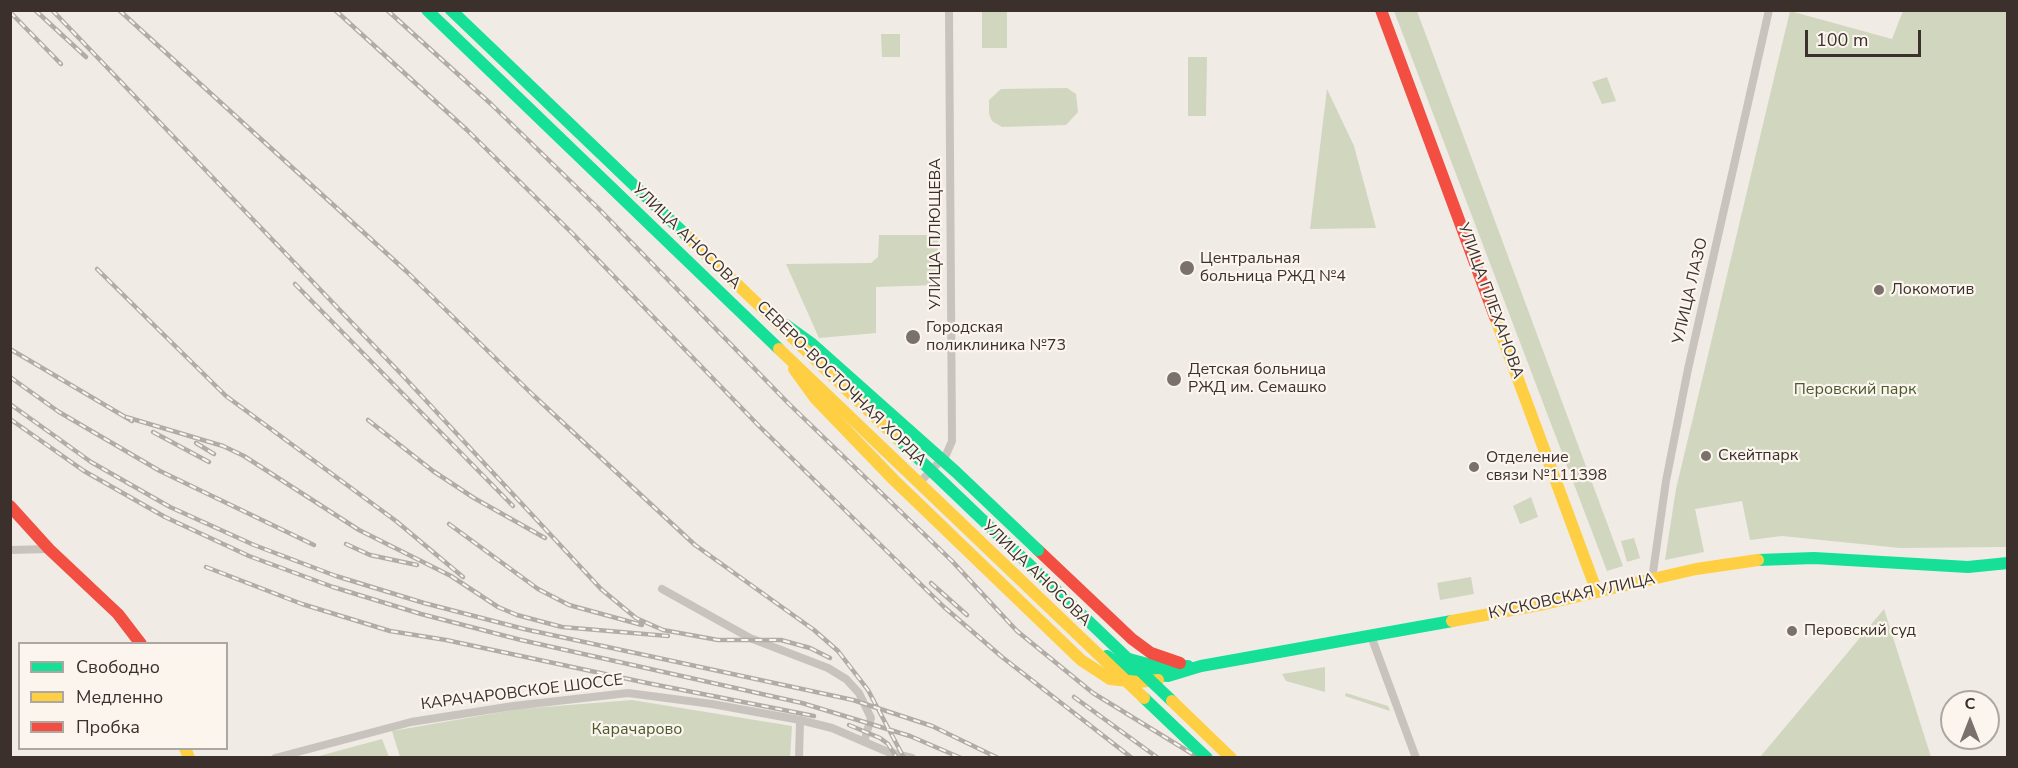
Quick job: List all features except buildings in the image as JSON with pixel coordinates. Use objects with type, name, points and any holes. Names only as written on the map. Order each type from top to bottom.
[{"type":"street","name":"СЕВЕРО-ВОСТОЧНАЯ ХОРДА","points":[[427,10],[1207,758]]},
{"type":"street","name":"УЛИЦА АНОСОВА","points":[[432,10],[926,477],[1117,652],[1125,658],[1155,666],[1195,666]]},
{"type":"street","name":"УЛИЦА АНОСОВА","points":[[451,10],[1110,660],[1140,673]]},
{"type":"street","name":"УЛИЦА ПЛЮЩЕВА","points":[[926,477],[946,455],[952,441],[949,10]]},
{"type":"street","name":"УЛИЦА ПЛЕХАНОВА","points":[[1381,10],[1597,592]]},
{"type":"street","name":"УЛИЦА ЛАЗО","points":[[1652,579],[1666,481],[1689,369],[1769,10]]},
{"type":"street","name":"СЕВЕРО-ВОСТОЧНАЯ ХОРДА","points":[[502,60],[1231,758]]},
{"type":"street","points":[[759,305],[811,343],[1145,649],[1195,666]]},
{"type":"street","points":[[779,349],[815,398],[894,480],[1081,660],[1110,679],[1151,682],[1168,676]]},
{"type":"street","points":[[10,506],[49,549],[118,614],[139,642]]},
{"type":"street","points":[[10,550],[49,549]]},
{"type":"street","name":"КУСКОВСКАЯ УЛИЦА","points":[[1140,673],[1168,676],[1195,666],[1371,636],[1726,564],[1783,559],[1845,559],[1968,567],[2007,563]]},
{"type":"street","points":[[662,589],[750,638],[828,668],[846,679],[859,693],[871,718],[864,742]]},
{"type":"street","points":[[1371,636],[1416,758]]},
{"type":"street","name":"КАРАЧАРОВСКОЕ ШОССЕ","points":[[274,758],[380,729],[513,705],[628,693],[712,704],[800,720],[832,728],[864,742],[912,758]]},
{"type":"street","points":[[799,758],[800,720]]},
{"type":"green space","points":[[982,11],[1007,11],[1007,48],[982,48]]},
{"type":"green space","points":[[1394,11],[1417,11],[1623,566],[1607,571]]},
{"type":"green space","name":"Перовский парк","points":[[1790,11],[1892,39],[1903,11],[2007,11],[2007,547],[1900,548],[1782,536],[1750,540],[1742,501],[1695,509],[1704,552],[1665,560],[1676,489]]},
{"type":"green space","points":[[881,34],[900,34],[900,57],[882,57]]},
{"type":"green space","points":[[1188,57],[1207,57],[1206,116],[1188,116]]},
{"type":"green space","points":[[1607,77],[1616,101],[1602,104],[1592,82]]},
{"type":"green space","points":[[1067,88],[1076,94],[1078,112],[1066,125],[1002,127],[992,121],[989,114],[989,100],[1001,89]]},
{"type":"green space","points":[[1327,89],[1354,146],[1376,228],[1310,229]]},
{"type":"green space","points":[[879,235],[938,235],[937,285],[876,287],[876,333],[819,338],[786,264],[871,263],[878,257]]},
{"type":"green space","points":[[1531,497],[1538,517],[1520,524],[1513,506]]},
{"type":"green space","points":[[1634,538],[1640,558],[1627,562],[1621,541]]},
{"type":"green space","points":[[1471,577],[1474,594],[1440,600],[1437,583]]},
{"type":"green space","points":[[1884,609],[1931,757],[1760,757],[1818,688]]},
{"type":"green space","points":[[1325,667],[1325,692],[1286,681],[1282,674]]},
{"type":"green space","points":[[1346,693],[1388,706],[1390,711],[1345,696]]},
{"type":"green space","name":"Карачарово","points":[[632,700],[792,726],[790,758],[400,757],[392,731],[519,709]]},
{"type":"green space","points":[[382,739],[389,757],[316,757],[334,752]]},
{"type":"railway","points":[[35,10],[86,57]]},
{"type":"railway","points":[[52,10],[405,378],[601,589],[636,618],[663,630],[718,640],[781,640],[810,648],[830,658]]},
{"type":"railway","points":[[119,10],[406,271],[533,395],[695,545],[814,630],[838,651],[868,690],[904,758]]},
{"type":"railway","points":[[335,10],[467,130],[573,234],[760,427],[944,607],[1002,657],[1132,758]]},
{"type":"railway","points":[[387,10],[491,104],[598,208],[789,404],[952,561],[1017,631],[1093,693],[1199,758]]},
{"type":"railway","points":[[10,12],[61,64]]},
{"type":"railway","points":[[97,269],[226,396],[396,521],[463,577]]},
{"type":"railway","points":[[295,284],[513,506]]},
{"type":"railway","points":[[10,349],[132,421]]},
{"type":"railway","points":[[10,377],[59,412],[160,471],[314,545]]},
{"type":"railway","points":[[10,404],[91,462],[170,507],[254,545],[336,576],[424,603],[524,629],[853,700],[932,726],[998,758]]},
{"type":"railway","points":[[126,417],[223,446],[244,456],[359,530],[451,576],[498,607],[517,615],[562,627],[668,636]]},
{"type":"railway","points":[[10,419],[84,471],[165,517],[249,556],[333,587],[421,614],[521,640],[802,703],[910,736],[961,758]]},
{"type":"railway","points":[[368,420],[433,471],[474,498],[545,538]]},
{"type":"railway","points":[[153,432],[209,462]]},
{"type":"railway","points":[[196,443],[214,454]]},
{"type":"railway","points":[[449,524],[538,589],[569,605],[642,625]]},
{"type":"railway","points":[[346,544],[370,555],[417,565]]},
{"type":"railway","points":[[206,567],[302,604],[390,631],[446,640],[814,716]]},
{"type":"railway","points":[[931,583],[967,615]]},
{"type":"railway","points":[[1074,697],[1158,758]]},
{"type":"railway","points":[[849,725],[880,738],[888,744],[897,758]]},
{"type":"traffic: fast","points":[[427,10],[779,349]]},
{"type":"traffic: fast","points":[[451,10],[687,236]]},
{"type":"traffic: fast","points":[[786,325],[811,343],[956,472],[1038,550]]},
{"type":"traffic: fast","points":[[899,440],[1172,701]]},
{"type":"traffic: fast","points":[[1758,560],[1814,558],[1968,567],[2008,563]]},
{"type":"traffic: fast","points":[[1107,656],[1122,667],[1140,673],[1168,676],[1201,666],[1452,621]]},
{"type":"traffic: fast","points":[[1129,659],[1155,666],[1188,666]]},
{"type":"traffic: fast","points":[[1144,698],[1207,758]]},
{"type":"traffic: slow","points":[[687,236],[899,440]]},
{"type":"traffic: slow","points":[[1495,317],[1597,592]]},
{"type":"traffic: slow","points":[[779,349],[1144,698]]},
{"type":"traffic: slow","points":[[794,369],[815,398],[894,480],[1081,660],[1110,679],[1138,682],[1158,680]]},
{"type":"traffic: slow","points":[[1452,621],[1544,604],[1696,569],[1758,560]]},
{"type":"traffic: slow","points":[[1172,701],[1231,758]]},
{"type":"traffic: slow","points":[[186,750],[189,758]]},
{"type":"traffic: jam","points":[[1381,10],[1495,317]]},
{"type":"traffic: jam","points":[[10,506],[49,549],[118,614],[139,642]]},
{"type":"traffic: jam","points":[[1038,550],[1132,639],[1151,653],[1180,663]]},
{"type":"place","name":"Центральная больница РЖД №4","points":[[1187,268]]},
{"type":"place","name":"Локомотив","points":[[1879,290]]},
{"type":"place","name":"Городская поликлиника №73","points":[[913,337]]},
{"type":"place","name":"Детская больница РЖД им. Семашко","points":[[1174,379]]},
{"type":"place","name":"Скейтпарк","points":[[1706,456]]},
{"type":"place","name":"Отделение связи №111398","points":[[1474,467]]},
{"type":"place","name":"Перовский суд","points":[[1792,631]]}]
